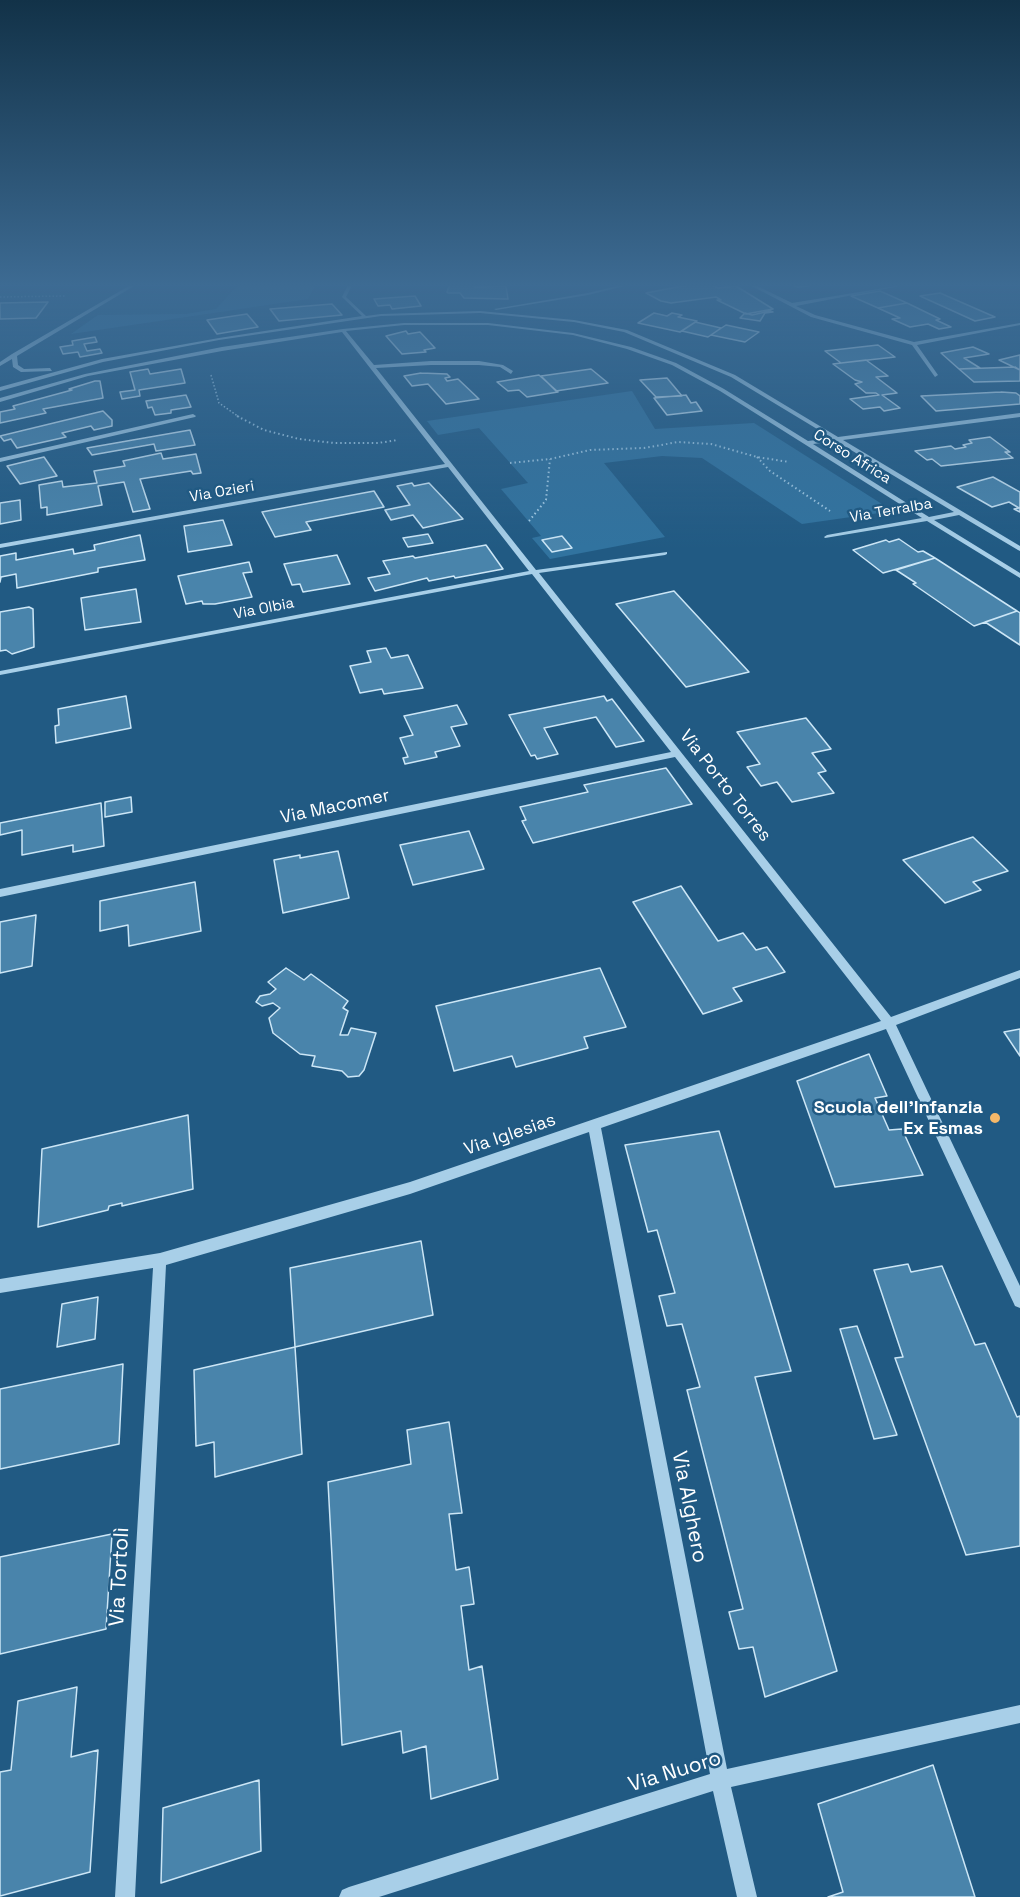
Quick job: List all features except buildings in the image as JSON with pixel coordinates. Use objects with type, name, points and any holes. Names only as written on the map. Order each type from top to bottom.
[{"type":"street","name":"Corso Africa","points":[[0,389],[64,372]]},
{"type":"street","name":"Corso Africa","points":[[0,400],[105,372]]},
{"type":"street","name":"Via Porto Torres","points":[[376,372],[889,1023],[1020,1301]]},
{"type":"street","name":"Corso Africa","points":[[687,372],[830,457],[1020,576]]},
{"type":"street","name":"Corso Africa","points":[[722,372],[1020,549]]},
{"type":"street","points":[[933,372],[935,375]]},
{"type":"street","points":[[807,443],[1020,415]]},
{"type":"street","points":[[0,460],[193,416]]},
{"type":"street","name":"Via Ozieri","points":[[0,546],[449,465]]},
{"type":"street","name":"Via Terralba","points":[[827,537],[960,513]]},
{"type":"street","name":"Via Olbia","points":[[0,673],[533,572],[665,553]]},
{"type":"street","name":"Via Macomer","points":[[0,893],[677,754]]},
{"type":"street","name":"Via Iglesias","points":[[0,1286],[160,1260],[410,1188],[889,1023],[1020,974]]},
{"type":"street","name":"Via Alghero","points":[[594,1125],[720,1780],[747,1897]]},
{"type":"street","name":"Via Tortolì","points":[[125,1897],[160,1260]]},
{"type":"street","name":"Via Nuoro","points":[[349,1897],[720,1780],[1020,1714]]},
{"type":"path","points":[[209,372],[213,377],[219,403],[243,420],[264,430],[299,439],[334,443],[378,443],[425,435]]},
{"type":"path","points":[[510,463],[550,459],[590,450],[644,448],[678,441],[711,444],[757,457],[794,463],[830,457]]},
{"type":"path","points":[[757,457],[770,471],[861,531]]},
{"type":"path","points":[[529,521],[546,500],[550,459]]},
{"type":"shaded area","points":[[632,391],[655,429],[754,423],[893,511],[802,524],[702,458],[662,456],[604,463],[665,537],[550,559],[532,538],[541,536],[501,489],[528,483],[479,428],[438,435],[427,421]]},
{"type":"place","name":"Scuola dell'Infanzia Ex Esmas","points":[[995,1118]]}]
